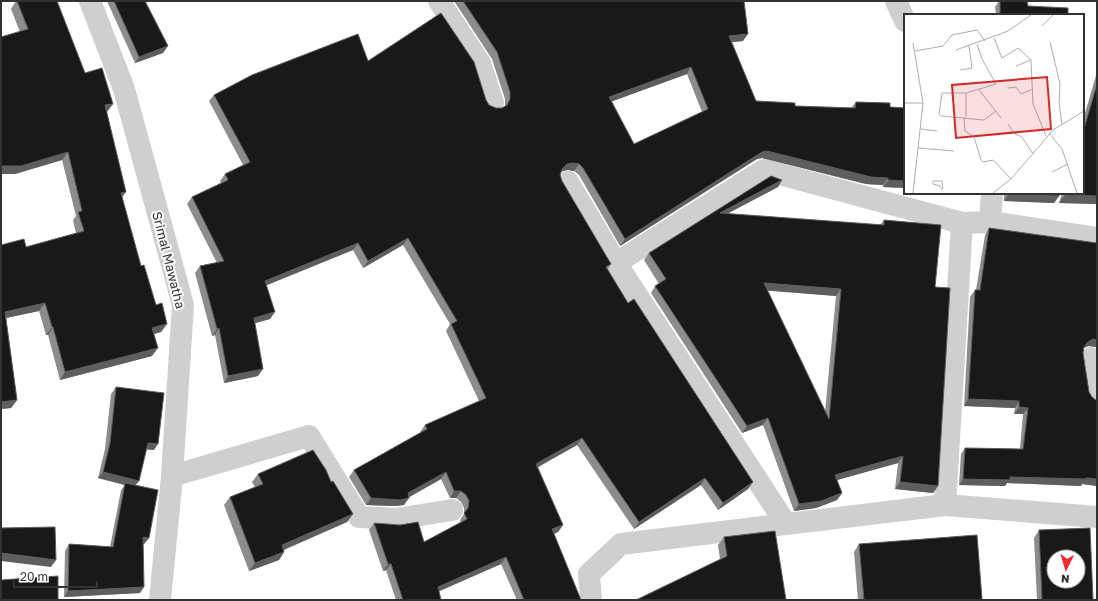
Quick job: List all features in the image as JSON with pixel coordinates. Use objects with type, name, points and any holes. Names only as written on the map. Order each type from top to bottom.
[{"type":"street","name":"Srimal Mawatha","points":[[90,1],[124,89],[183,305],[172,476],[160,600]]},
{"type":"street","points":[[439,1],[480,63],[493,103]]},
{"type":"street","points":[[896,1],[904,19]]},
{"type":"street","points":[[616,263],[764,170],[962,223],[990,222],[1097,238]]},
{"type":"street","points":[[568,182],[616,263],[786,524]]},
{"type":"street","points":[[990,222],[992,194]]},
{"type":"street","points":[[945,505],[962,223]]},
{"type":"street","points":[[1091,358],[1097,396]]},
{"type":"street","points":[[172,476],[309,436],[359,517],[396,519],[452,510]]},
{"type":"street","points":[[591,600],[589,574],[621,544],[945,505],[1097,517]]},
{"type":"building","points":[[17,1],[57,1],[85,73],[102,68],[113,104],[105,105],[126,192],[121,193],[141,266],[144,265],[156,305],[162,303],[167,324],[152,328],[158,348],[65,372],[45,303],[5,312],[17,400],[1,402],[1,245],[24,239],[26,247],[84,231],[78,212],[82,211],[68,152],[21,166],[1,166],[1,37],[28,29]]},
{"type":"building","points":[[114,1],[145,1],[168,46],[139,57]]},
{"type":"building","points":[[463,1],[744,1],[748,34],[729,36],[756,101],[795,103],[795,106],[855,108],[856,102],[890,103],[890,107],[904,108],[904,181],[871,177],[767,151],[762,152],[625,239],[583,168],[579,164],[567,164],[562,169],[560,175],[562,181],[611,264],[606,267],[628,303],[634,299],[753,482],[723,503],[705,478],[639,522],[582,438],[536,464],[563,525],[552,529],[581,600],[524,600],[506,557],[438,587],[441,600],[403,600],[391,564],[388,564],[374,523],[400,525],[418,522],[424,542],[467,519],[464,513],[468,508],[469,501],[466,495],[461,491],[454,491],[446,472],[408,493],[409,498],[400,500],[371,498],[354,470],[427,429],[425,425],[486,398],[451,324],[457,321],[408,238],[368,261],[358,243],[265,281],[275,312],[254,318],[263,369],[228,376],[219,328],[217,329],[200,266],[224,261],[192,197],[228,180],[225,174],[250,162],[214,95],[252,75],[358,34],[368,61],[441,13],[474,62],[489,105],[496,108],[502,108],[507,105],[510,99],[510,92],[497,52]],"holes":[[[691,67],[708,109],[634,144],[609,97]]]},
{"type":"building","points":[[1000,1],[1027,1],[1028,6],[1068,8],[1068,14],[1000,14]]},
{"type":"building","points":[[1097,84],[1097,196],[1065,195],[1084,194],[1084,129]]},
{"type":"building","points":[[771,176],[782,180],[720,213],[884,225],[884,220],[941,225],[935,287],[950,288],[938,486],[900,482],[903,456],[835,475],[842,493],[821,501],[799,504],[768,418],[747,426],[655,286],[666,279],[649,253]],"holes":[[[764,283],[841,289],[829,419]]]},
{"type":"building","points":[[1009,194],[1059,194],[1059,196]]},
{"type":"building","points":[[989,228],[1097,243],[1097,340],[1093,339],[1088,342],[1084,347],[1083,353],[1089,392],[1097,401],[1097,479],[1010,477],[1010,480],[963,479],[965,448],[1023,449],[1028,408],[1019,407],[1019,401],[968,399],[975,290],[980,290]]},
{"type":"building","points":[[116,387],[164,393],[158,444],[148,443],[139,481],[103,472],[110,443]]},
{"type":"building","points":[[313,450],[326,470],[331,482],[333,481],[353,514],[282,545],[284,552],[255,563],[230,497],[263,484],[258,474]]},
{"type":"building","points":[[125,483],[158,490],[149,538],[143,537],[144,587],[68,591],[69,544],[113,547]]},
{"type":"building","points":[[55,527],[56,560],[1,553],[1,528]]},
{"type":"building","points":[[1090,528],[1093,600],[1042,600],[1039,530]]},
{"type":"building","points":[[775,531],[786,600],[636,600],[727,556],[724,537]]},
{"type":"building","points":[[977,535],[982,599],[864,600],[859,544]]},
{"type":"building","points":[[58,576],[58,600],[1,600],[1,580]]}]
